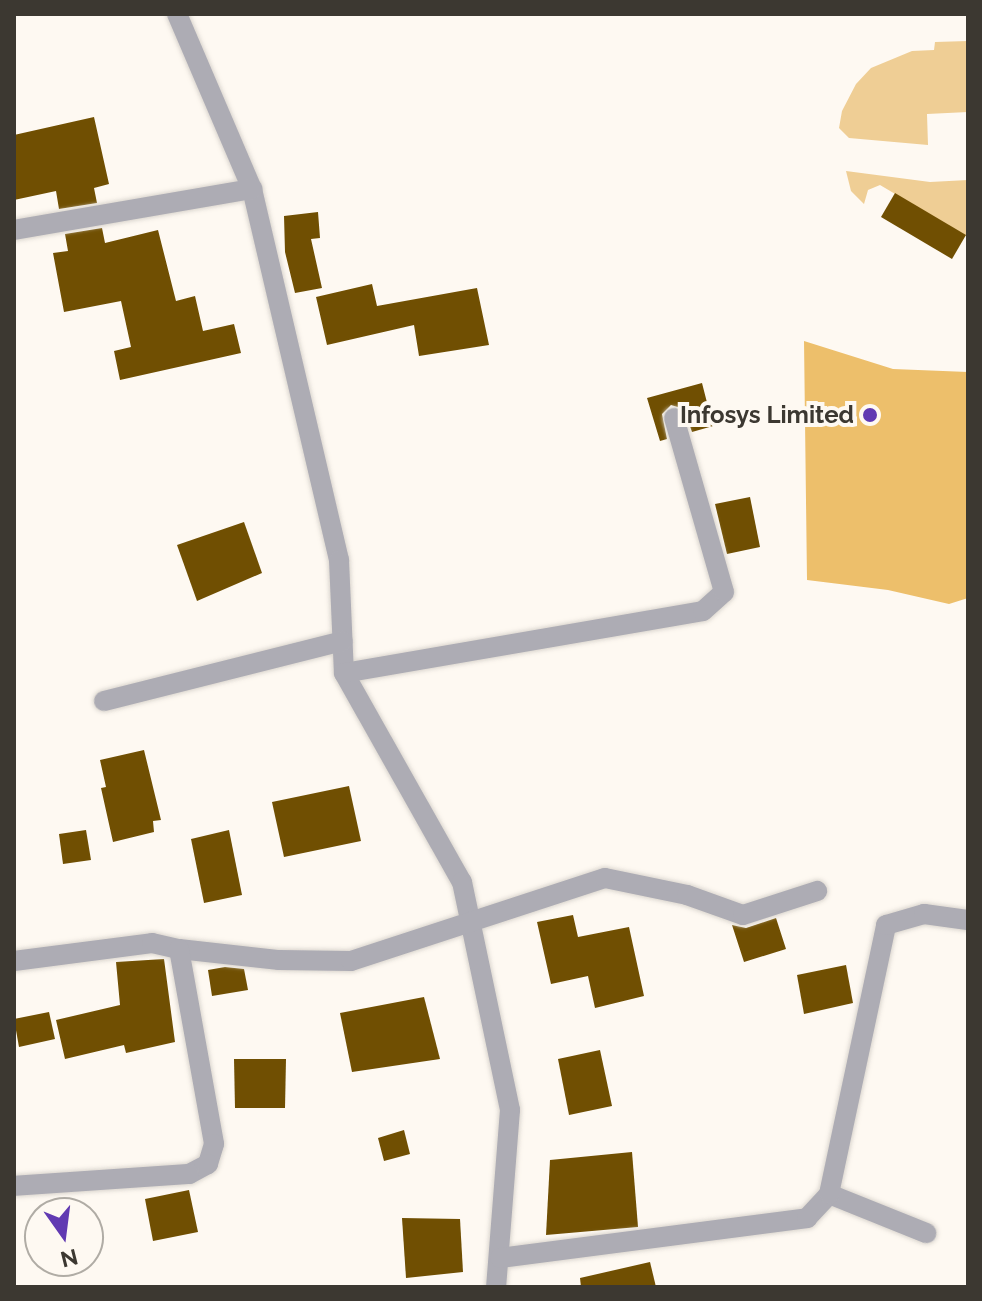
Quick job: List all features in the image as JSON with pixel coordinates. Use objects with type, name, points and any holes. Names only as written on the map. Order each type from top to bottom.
[{"type":"street","points":[[177,14],[252,189],[339,560],[344,673],[462,882],[510,1110],[496,1287]]},
{"type":"street","points":[[14,230],[252,189]]},
{"type":"street","points":[[344,673],[703,611],[724,592],[674,418]]},
{"type":"street","points":[[104,701],[343,641]]},
{"type":"street","points":[[14,961],[152,943],[279,960],[351,961],[605,878],[687,895],[743,915],[817,891]]},
{"type":"street","points":[[500,1258],[807,1218],[829,1194],[886,925],[924,914],[968,920]]},
{"type":"street","points":[[14,1186],[189,1174],[208,1164],[214,1144],[179,949]]},
{"type":"street","points":[[829,1194],[926,1233]]},
{"type":"shaded area","points":[[968,41],[968,112],[927,114],[928,145],[849,138],[839,128],[842,111],[856,84],[871,68],[912,51],[934,50],[935,42]]},
{"type":"shaded area","points":[[846,171],[930,182],[968,180],[968,237],[880,185],[868,190],[864,204],[851,191]]},
{"type":"shaded area","points":[[804,341],[893,369],[968,372],[968,598],[949,604],[888,590],[807,580]]},
{"type":"building","points":[[94,117],[109,184],[94,188],[97,203],[59,209],[56,191],[14,200],[14,135]]},
{"type":"building","points":[[895,193],[966,235],[952,259],[881,217]]},
{"type":"building","points":[[318,212],[320,238],[311,239],[322,288],[295,293],[285,252],[284,216]]},
{"type":"building","points":[[102,228],[105,243],[158,230],[176,301],[195,296],[203,331],[234,324],[241,353],[120,380],[114,351],[131,347],[121,301],[64,312],[53,253],[68,251],[65,234]]},
{"type":"building","points":[[372,284],[377,306],[477,288],[489,345],[419,356],[414,325],[327,345],[316,297]]},
{"type":"building","points":[[702,383],[713,426],[692,432],[684,409],[671,405],[662,414],[667,439],[660,441],[647,398]]},
{"type":"building","points":[[750,497],[760,547],[727,554],[715,504]]},
{"type":"building","points":[[244,522],[262,573],[197,601],[177,545]]},
{"type":"building","points":[[144,750],[161,820],[153,821],[154,832],[113,842],[101,788],[106,787],[100,760]]},
{"type":"building","points":[[349,786],[361,841],[284,857],[272,802]]},
{"type":"building","points":[[86,830],[91,860],[63,864],[59,834]]},
{"type":"building","points":[[229,830],[242,895],[204,903],[191,839]]},
{"type":"building","points":[[573,915],[578,937],[629,927],[644,996],[595,1008],[588,976],[551,984],[537,922]]},
{"type":"building","points":[[776,918],[786,949],[744,962],[732,925],[746,928]]},
{"type":"building","points":[[164,959],[175,1042],[126,1053],[124,1045],[65,1059],[56,1020],[120,1005],[116,962]]},
{"type":"building","points":[[846,965],[853,1003],[804,1014],[797,975]]},
{"type":"building","points":[[225,967],[244,969],[248,990],[212,996],[208,970]]},
{"type":"building","points":[[424,997],[440,1059],[352,1072],[340,1013]]},
{"type":"building","points":[[49,1012],[55,1039],[19,1047],[14,1019]]},
{"type":"building","points":[[600,1050],[612,1106],[569,1115],[558,1059]]},
{"type":"building","points":[[234,1059],[286,1059],[285,1108],[235,1108]]},
{"type":"building","points":[[404,1130],[410,1154],[384,1161],[378,1138]]},
{"type":"building","points":[[632,1152],[638,1227],[546,1235],[550,1160]]},
{"type":"building","points":[[189,1190],[198,1232],[153,1241],[145,1199]]},
{"type":"building","points":[[402,1218],[460,1219],[463,1272],[406,1278]]},
{"type":"building","points":[[650,1262],[656,1287],[581,1287],[580,1278]]},
{"type":"place","name":"Infosys Limited","points":[[870,415]]}]
